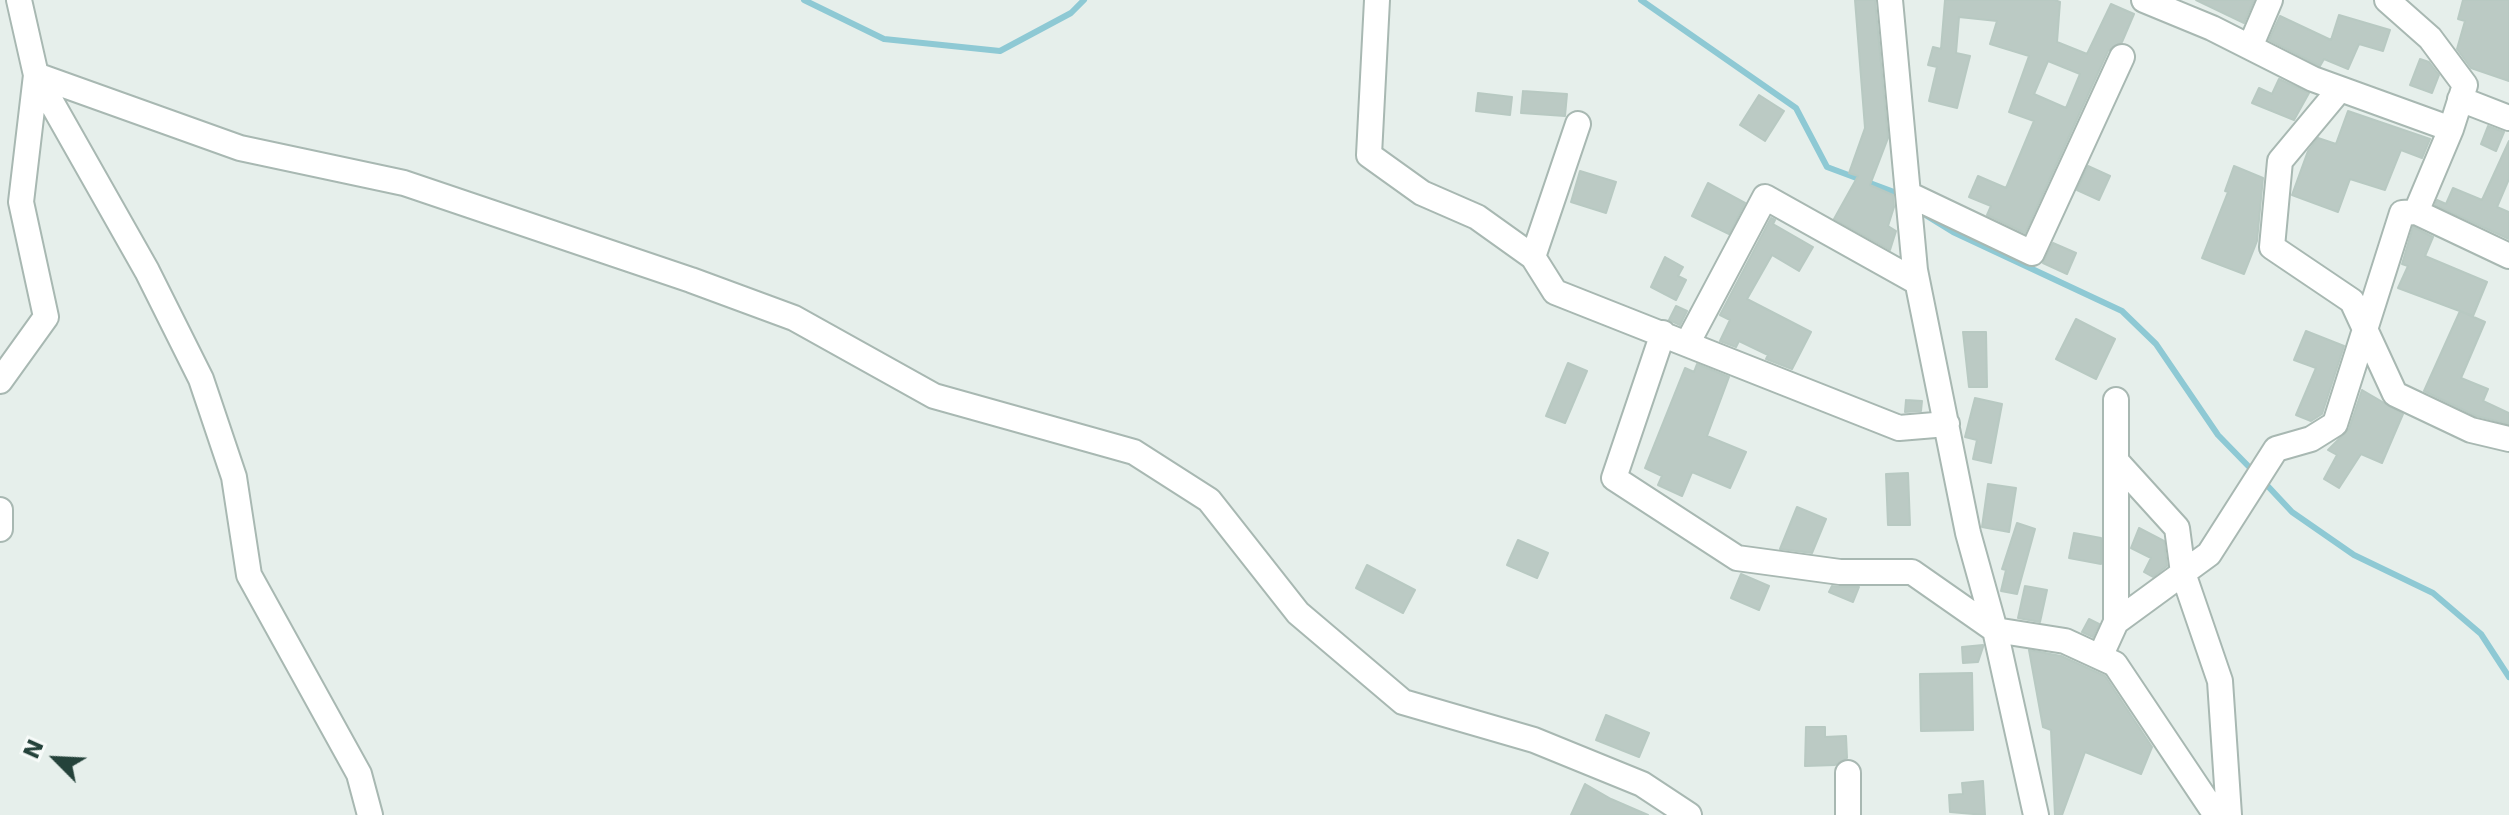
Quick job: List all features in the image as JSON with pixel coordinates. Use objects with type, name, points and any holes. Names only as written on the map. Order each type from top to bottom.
[{"type":"street","points":[[19,0],[36,75],[147,271],[201,379],[234,477],[249,575],[359,774],[370,815]]},
{"type":"street","points":[[1377,0],[1369,155],[1422,193],[1477,217],[1533,257],[1555,292],[1688,342],[1899,428],[1947,424]]},
{"type":"street","points":[[1890,0],[1917,282],[1968,533],[1995,630],[2036,815]]},
{"type":"street","points":[[2144,0],[2340,89],[2451,129]]},
{"type":"street","points":[[2250,47],[2270,0]]},
{"type":"street","points":[[2387,0],[2430,38],[2465,85],[2451,129],[2416,212]]},
{"type":"street","points":[[1908,194],[2032,253],[2122,57]]},
{"type":"street","points":[[0,381],[46,317],[21,202],[36,75]]},
{"type":"street","points":[[36,75],[240,148],[404,183],[676,275],[794,318],[934,396],[1134,452],[1209,500],[1298,613],[1403,702],[1534,740],[1642,784],[1689,815]]},
{"type":"street","points":[[2340,89],[2280,161],[2272,247],[2352,301],[2395,394],[2471,430],[2509,439]]},
{"type":"street","points":[[2460,99],[2509,118]]},
{"type":"street","points":[[1533,257],[1578,124]]},
{"type":"street","points":[[1688,342],[1765,197],[1917,282]]},
{"type":"street","points":[[2116,622],[2209,554],[2276,449],[2311,439],[2335,424],[2402,213],[2416,212],[2506,245]]},
{"type":"street","points":[[1663,333],[1614,478],[1737,558],[1840,572],[1912,572],[1995,630],[2065,641],[2115,664],[2216,815]]},
{"type":"street","points":[[2100,657],[2116,622],[2116,400]]},
{"type":"street","points":[[2118,463],[2177,528],[2183,573],[2220,681],[2229,815]]},
{"type":"street","points":[[0,510],[0,529]]},
{"type":"street","points":[[1848,773],[1848,815]]},
{"type":"building","points":[[1855,0],[1875,0],[1888,138],[1870,185],[1893,195],[1894,207],[1888,226],[1896,231],[1890,250],[1834,219],[1858,176],[1849,173],[1865,128]]},
{"type":"building","points":[[1945,0],[2055,0],[2060,2],[2057,42],[2087,54],[2111,4],[2134,14],[2122,42],[2108,51],[2025,233],[1987,215],[1991,206],[1969,197],[1978,176],[2006,188],[2034,121],[2009,112],[2029,56],[1990,44],[1997,21],[1959,17],[1956,53],[1970,56],[1957,108],[1929,101],[1937,67],[1928,65],[1933,47],[1941,49]],"holes":[[[2048,61],[2080,74],[2066,108],[2034,94]]]},
{"type":"building","points":[[2196,0],[2254,0],[2244,23]]},
{"type":"building","points":[[2463,0],[2509,0],[2509,81],[2471,68],[2457,49],[2465,21],[2458,19]]},
{"type":"building","points":[[2339,15],[2390,30],[2383,51],[2359,44],[2348,69],[2324,59],[2320,66],[2269,40],[2280,16],[2331,40]]},
{"type":"building","points":[[2420,59],[2429,62],[2439,75],[2432,93],[2410,85]]},
{"type":"building","points":[[2279,79],[2309,93],[2294,120],[2252,103],[2259,88],[2272,94]]},
{"type":"building","points":[[1523,91],[1567,94],[1565,116],[1521,113]]},
{"type":"building","points":[[1478,93],[1512,97],[1510,115],[1476,111]]},
{"type":"building","points":[[1759,95],[1784,111],[1765,141],[1740,125]]},
{"type":"building","points":[[2348,111],[2430,139],[2422,158],[2401,150],[2385,190],[2350,179],[2338,212],[2292,195],[2308,151],[2318,138],[2336,144]]},
{"type":"building","points":[[2488,126],[2504,132],[2496,151],[2481,144]]},
{"type":"building","points":[[2509,141],[2509,179],[2497,207],[2509,212],[2509,239],[2435,205],[2437,200],[2446,204],[2453,188],[2482,200]]},
{"type":"building","points":[[2088,166],[2110,176],[2099,200],[2077,190]]},
{"type":"building","points":[[2234,166],[2263,178],[2257,241],[2244,274],[2202,258],[2228,192],[2225,191]]},
{"type":"building","points":[[1580,171],[1616,182],[1606,213],[1571,202]]},
{"type":"building","points":[[1708,183],[1745,203],[1729,234],[1692,216]]},
{"type":"building","points":[[1771,218],[1775,220],[1773,224],[1813,247],[1799,271],[1772,255],[1747,299],[1811,332],[1792,369],[1766,359],[1768,355],[1739,341],[1736,347],[1720,341],[1730,320],[1720,315]]},
{"type":"building","points":[[2413,227],[2433,237],[2425,256],[2487,282],[2473,316],[2398,288],[2408,266],[2402,264]]},
{"type":"building","points":[[2053,243],[2076,253],[2067,274],[2043,263]]},
{"type":"building","points":[[1665,257],[1683,267],[1678,276],[1686,280],[1676,300],[1651,287]]},
{"type":"building","points":[[1676,306],[1687,311],[1680,325],[1669,320]]},
{"type":"building","points":[[2460,311],[2485,322],[2461,378],[2488,389],[2483,401],[2509,413],[2509,424],[2476,416],[2424,391]]},
{"type":"building","points":[[2076,319],[2115,339],[2096,379],[2056,359]]},
{"type":"building","points":[[2306,331],[2344,346],[2322,414],[2311,421],[2296,415],[2316,368],[2294,360]]},
{"type":"building","points":[[1963,332],[1986,332],[1987,387],[1969,387]]},
{"type":"building","points":[[1568,363],[1587,371],[1565,423],[1546,416]]},
{"type":"building","points":[[1697,364],[1729,377],[1707,436],[1746,452],[1730,488],[1692,472],[1682,496],[1658,485],[1662,476],[1645,468],[1685,368],[1694,372]]},
{"type":"building","points":[[2362,390],[2403,414],[2382,463],[2361,454],[2339,488],[2324,479],[2337,455],[2328,450],[2349,429]]},
{"type":"building","points":[[1975,398],[2002,404],[1991,463],[1973,459],[1977,440],[1965,437]]},
{"type":"building","points":[[1906,400],[1922,401],[1921,411],[1905,412]]},
{"type":"building","points":[[1908,473],[1910,525],[1888,525],[1886,474]]},
{"type":"building","points":[[1988,484],[2016,488],[2009,532],[1982,527]]},
{"type":"building","points":[[1797,507],[1826,519],[1812,553],[1780,549]]},
{"type":"building","points":[[2017,523],[2035,529],[2017,594],[2001,591],[2006,570],[2002,569]]},
{"type":"building","points":[[2139,528],[2164,541],[2167,566],[2153,577],[2144,572],[2151,558],[2131,548]]},
{"type":"building","points":[[2074,533],[2101,538],[2101,564],[2069,558]]},
{"type":"building","points":[[1518,540],[1548,553],[1537,578],[1507,565]]},
{"type":"building","points":[[1367,565],[1415,590],[1403,613],[1356,588]]},
{"type":"building","points":[[1741,574],[1769,586],[1759,610],[1731,598]]},
{"type":"building","points":[[1832,586],[1859,587],[1853,602],[1829,592]]},
{"type":"building","points":[[2025,586],[2047,590],[2040,622],[2018,618]]},
{"type":"building","points":[[2089,619],[2099,624],[2093,637],[2082,632]]},
{"type":"building","points":[[1983,645],[1978,662],[1963,663],[1962,647]]},
{"type":"building","points":[[2029,650],[2061,656],[2105,676],[2152,747],[2141,774],[2085,752],[2062,815],[2055,815],[2051,730],[2043,727]]},
{"type":"building","points":[[1972,673],[1973,730],[1921,731],[1920,674]]},
{"type":"building","points":[[1606,715],[1649,733],[1639,757],[1596,740]]},
{"type":"building","points":[[1806,727],[1825,727],[1825,737],[1846,736],[1847,758],[1835,765],[1805,766]]},
{"type":"building","points":[[1983,781],[1985,815],[1950,812],[1949,795],[1963,794],[1962,783]]},
{"type":"building","points":[[1585,784],[1611,799],[1648,815],[1571,815]]},
{"type":"waterway","points":[[804,0],[884,39],[1000,51],[1071,13],[1084,0]]},
{"type":"waterway","points":[[1641,0],[1796,108],[1827,167],[1894,192]]},
{"type":"waterway","points":[[1927,216],[1953,232],[2122,311],[2156,344],[2218,435],[2255,473]]},
{"type":"waterway","points":[[2263,481],[2292,512],[2354,555],[2433,593],[2481,634],[2509,677]]}]
